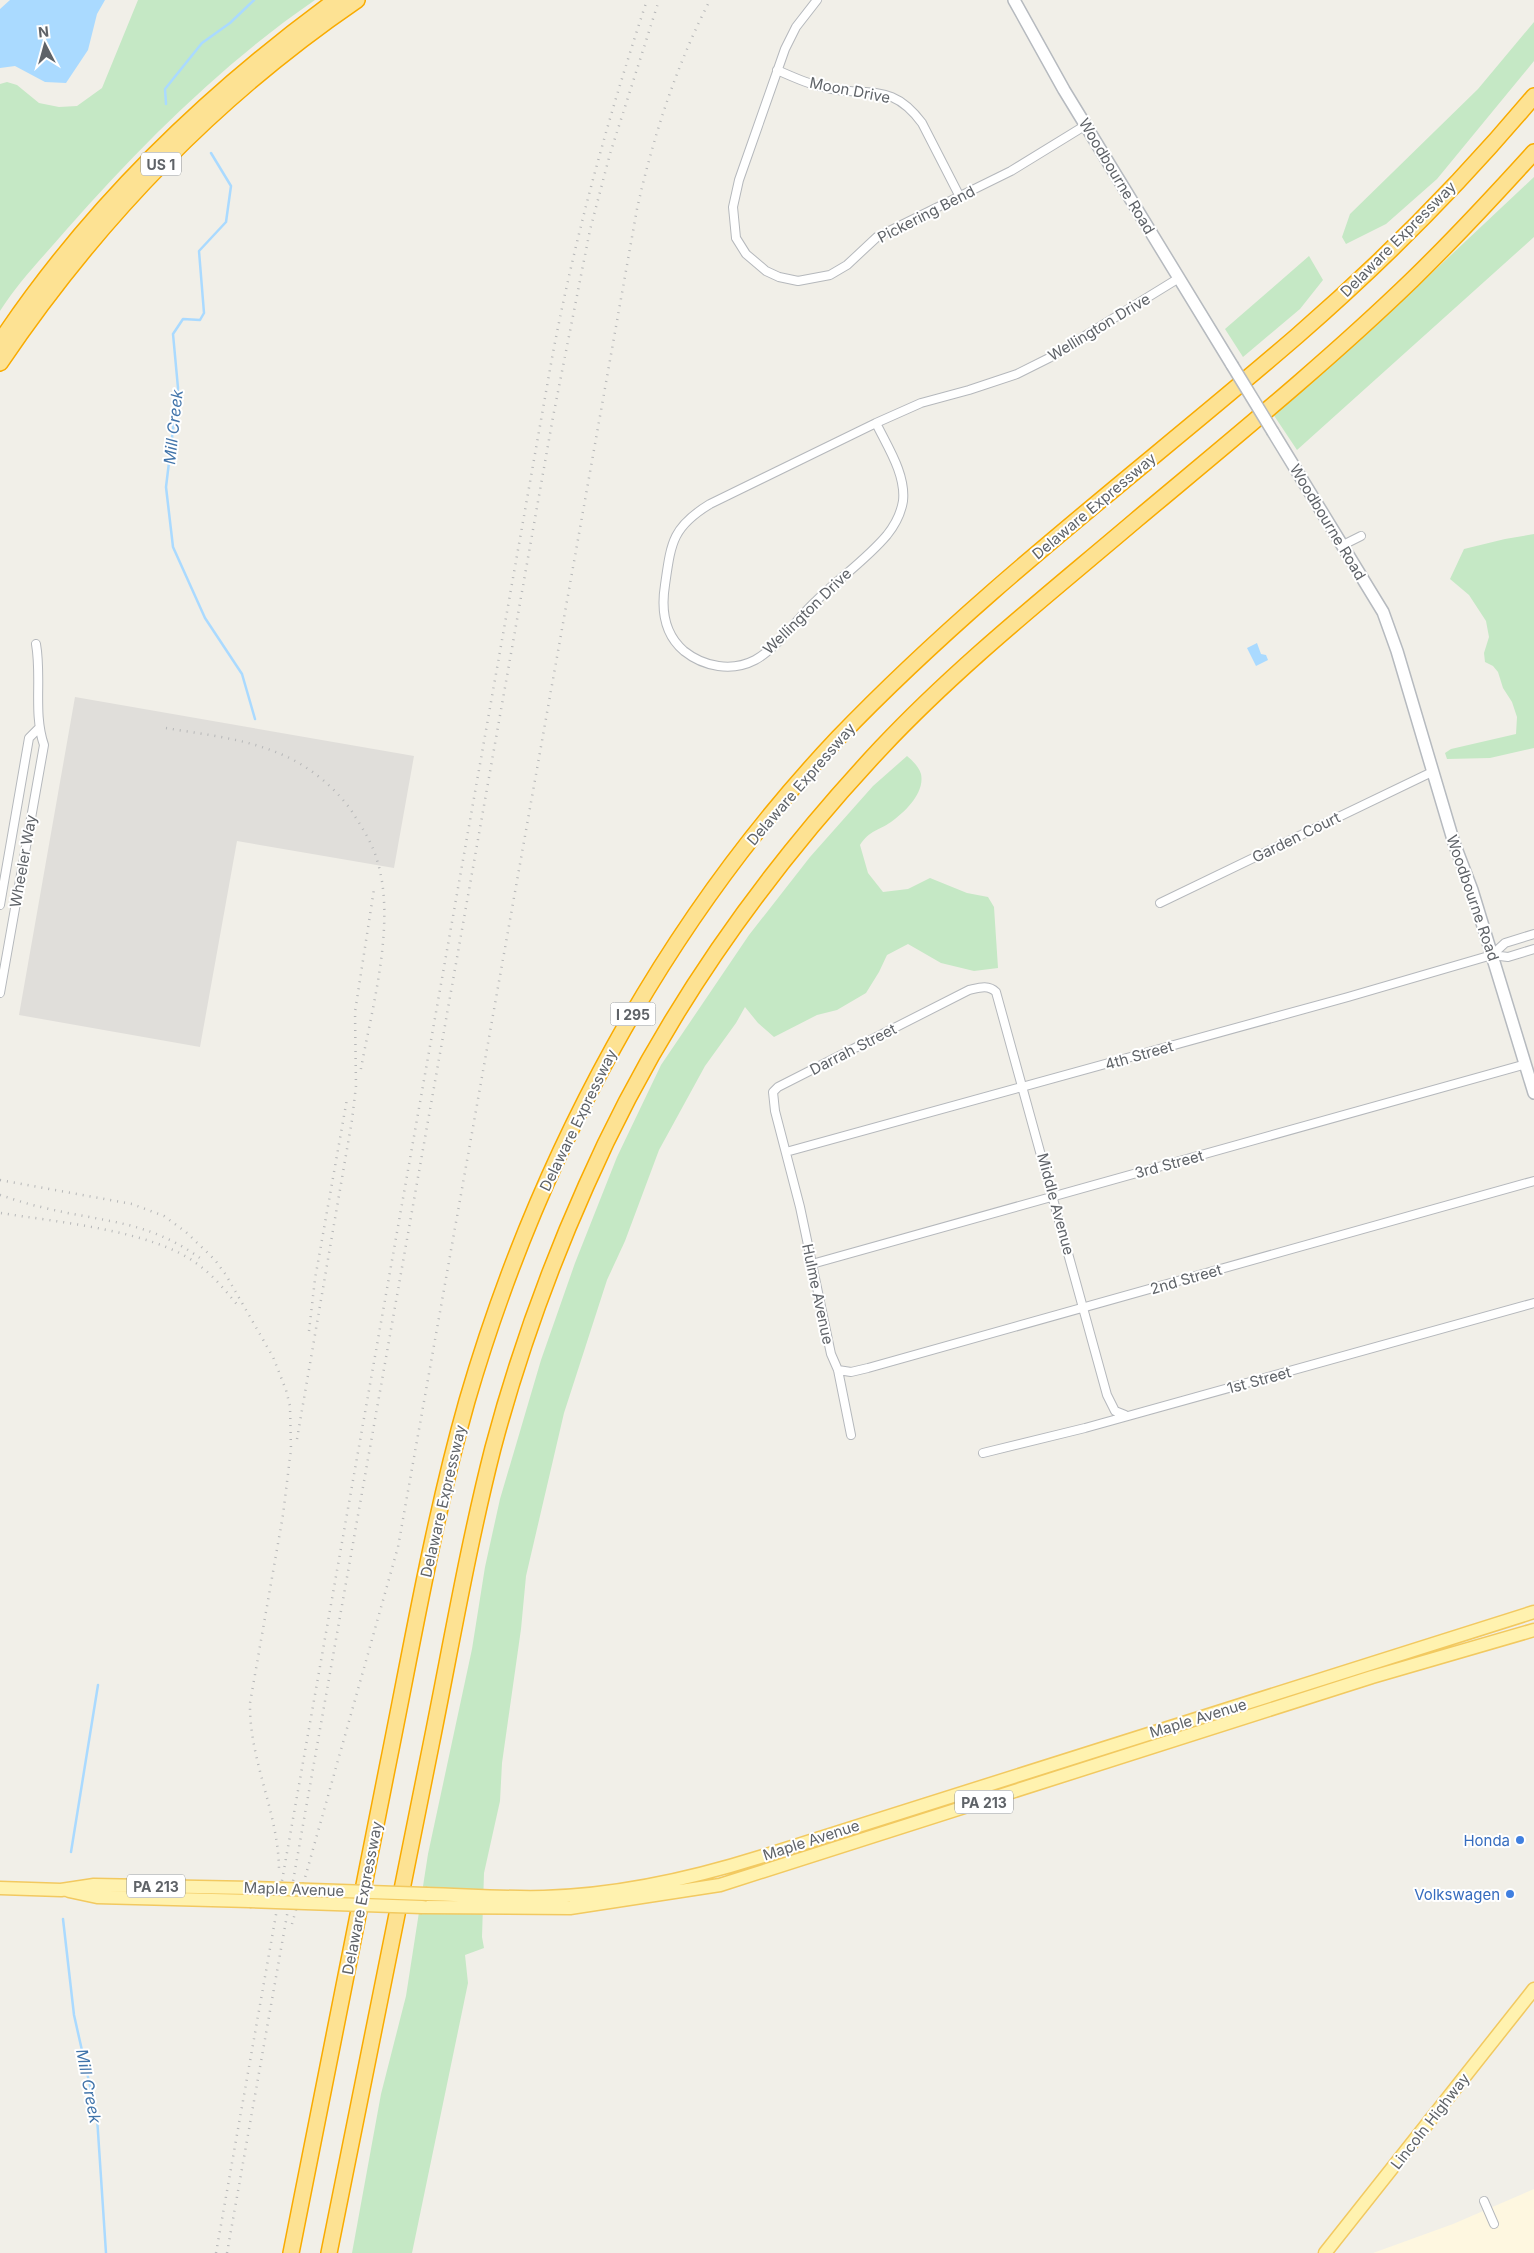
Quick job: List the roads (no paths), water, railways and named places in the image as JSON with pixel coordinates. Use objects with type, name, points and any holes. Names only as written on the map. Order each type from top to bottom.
[{"type":"highway","name":"US 1","points":[[0,342],[66,253],[156,152],[230,83],[336,0]]},
{"type":"highway","name":"US 1","points":[[0,363],[75,260],[164,161],[212,114],[264,70],[357,0]]},
{"type":"highway","name":"Delaware Expressway","points":[[291,2253],[424,1583],[464,1411],[491,1325],[540,1198],[577,1117],[630,1018],[697,915],[738,857],[836,741],[906,669],[974,608],[1339,298],[1445,194],[1534,96]]},
{"type":"highway","name":"I 295","points":[[329,2253],[465,1574],[493,1450],[524,1343],[581,1196],[617,1122],[655,1052],[707,967],[791,851],[830,804],[910,718],[1000,635],[1298,383],[1359,329],[1461,230],[1534,152]]},
{"type":"main road","name":"Woodbourne Road","points":[[1014,0],[1086,126],[1343,545],[1386,620],[1454,843],[1472,890],[1534,1093]]},
{"type":"main road","name":"Maple Avenue","points":[[61,1890],[94,1885],[545,1897],[613,1890],[677,1880],[760,1857],[1534,1612]]},
{"type":"main road","name":"Maple Avenue","points":[[0,1888],[61,1890],[96,1897],[422,1907],[570,1908],[720,1885],[1372,1676],[1534,1630]]},
{"type":"main road","name":"Lincoln Highway","points":[[1325,2253],[1534,1989]]},
{"type":"street","name":"Pickering Bend","points":[[817,0],[796,27],[785,49],[740,180],[733,207],[736,238],[752,261],[766,271],[789,280],[823,278],[846,265],[877,237],[1012,171],[1086,126]]},
{"type":"street","name":"Moon Drive","points":[[777,70],[820,87],[874,92],[897,99],[915,113],[922,123],[960,197]]},
{"type":"street","name":"Wellington Drive","points":[[876,423],[896,464],[903,489],[899,513],[886,536],[815,602],[770,649],[755,660],[740,665],[711,665],[694,658],[682,649],[668,631],[663,614],[663,600],[671,548],[684,523],[691,516],[710,504],[876,423],[921,404],[1017,374],[1049,358],[1179,278]]},
{"type":"street","points":[[1343,545],[1361,536]]},
{"type":"street","name":"Wheeler Way","points":[[0,993],[44,745],[38,729],[40,666],[36,644]]},
{"type":"street","name":"Wheeler Way","points":[[0,905],[29,738],[38,729]]},
{"type":"street","name":"Garden Court","points":[[1160,903],[1432,772]]},
{"type":"street","name":"4th Street","points":[[1492,955],[1504,944],[1534,934]]},
{"type":"street","name":"4th Street","points":[[786,1152],[1492,955],[1508,957],[1534,949]]},
{"type":"street","name":"Darrah Street","points":[[786,1152],[775,1111],[774,1090],[969,990],[979,987],[990,988]]},
{"type":"street","name":"Middle Avenue","points":[[990,988],[996,992],[1024,1087],[1107,1395],[1115,1411],[1125,1415]]},
{"type":"street","name":"3rd Street","points":[[812,1264],[1526,1064]]},
{"type":"street","name":"Hulme Avenue","points":[[786,1152],[831,1354],[838,1370],[851,1435]]},
{"type":"street","name":"2nd Street","points":[[838,1370],[851,1372],[868,1368],[1534,1181]]},
{"type":"street","name":"1st Street","points":[[983,1453],[1085,1428],[1125,1415],[1348,1356],[1534,1303]]},
{"type":"street","points":[[1484,2201],[1494,2224]]},
{"type":"water","points":[[10,0],[105,0],[97,14],[88,50],[66,83],[45,82],[15,66],[0,68],[0,9]]},
{"type":"water","points":[[1257,643],[1261,654],[1266,655],[1268,660],[1256,666],[1247,648]]},
{"type":"waterway","name":"Mill Creek","points":[[166,104],[165,89],[202,43],[230,23],[254,0]]},
{"type":"waterway","name":"Mill Creek","points":[[211,153],[231,186],[226,222],[199,251],[204,313],[200,320],[183,319],[173,334],[178,388],[166,487],[173,547],[205,618],[242,674],[255,719]]},
{"type":"waterway","name":"Mill Creek","points":[[71,1852],[98,1685]]},
{"type":"waterway","name":"Mill Creek","points":[[63,1919],[74,2015],[97,2117],[106,2253]]},
{"type":"railway","points":[[216,2253],[552,358],[582,222],[619,89],[647,0]]},
{"type":"railway","points":[[227,2253],[553,417],[590,230],[610,154],[659,0]]},
{"type":"railway","points":[[292,1924],[398,1547],[637,209],[650,155],[676,76],[710,0]]},
{"type":"railway","points":[[166,728],[247,743],[296,761],[335,791],[351,810],[366,834],[377,860],[382,885],[384,911],[380,967],[360,1074]]},
{"type":"railway","points":[[297,1439],[352,1120],[356,1086],[355,1012],[374,889]]},
{"type":"railway","points":[[309,1331],[315,1279],[347,1099]]},
{"type":"railway","points":[[0,1180],[132,1204],[164,1216],[186,1232],[215,1260],[226,1275],[273,1357],[290,1406],[291,1449],[283,1515],[250,1703],[254,1746],[270,1808],[278,1850],[279,1871]]},
{"type":"railway","points":[[0,1195],[36,1206],[125,1224],[144,1230],[184,1247],[204,1261]]},
{"type":"railway","points":[[1,1213],[102,1229],[129,1235],[177,1252],[196,1263],[208,1273],[239,1307]]},
{"type":"place","name":"Honda","points":[[1520,1840]]},
{"type":"place","name":"Volkswagen","points":[[1510,1894]]}]
